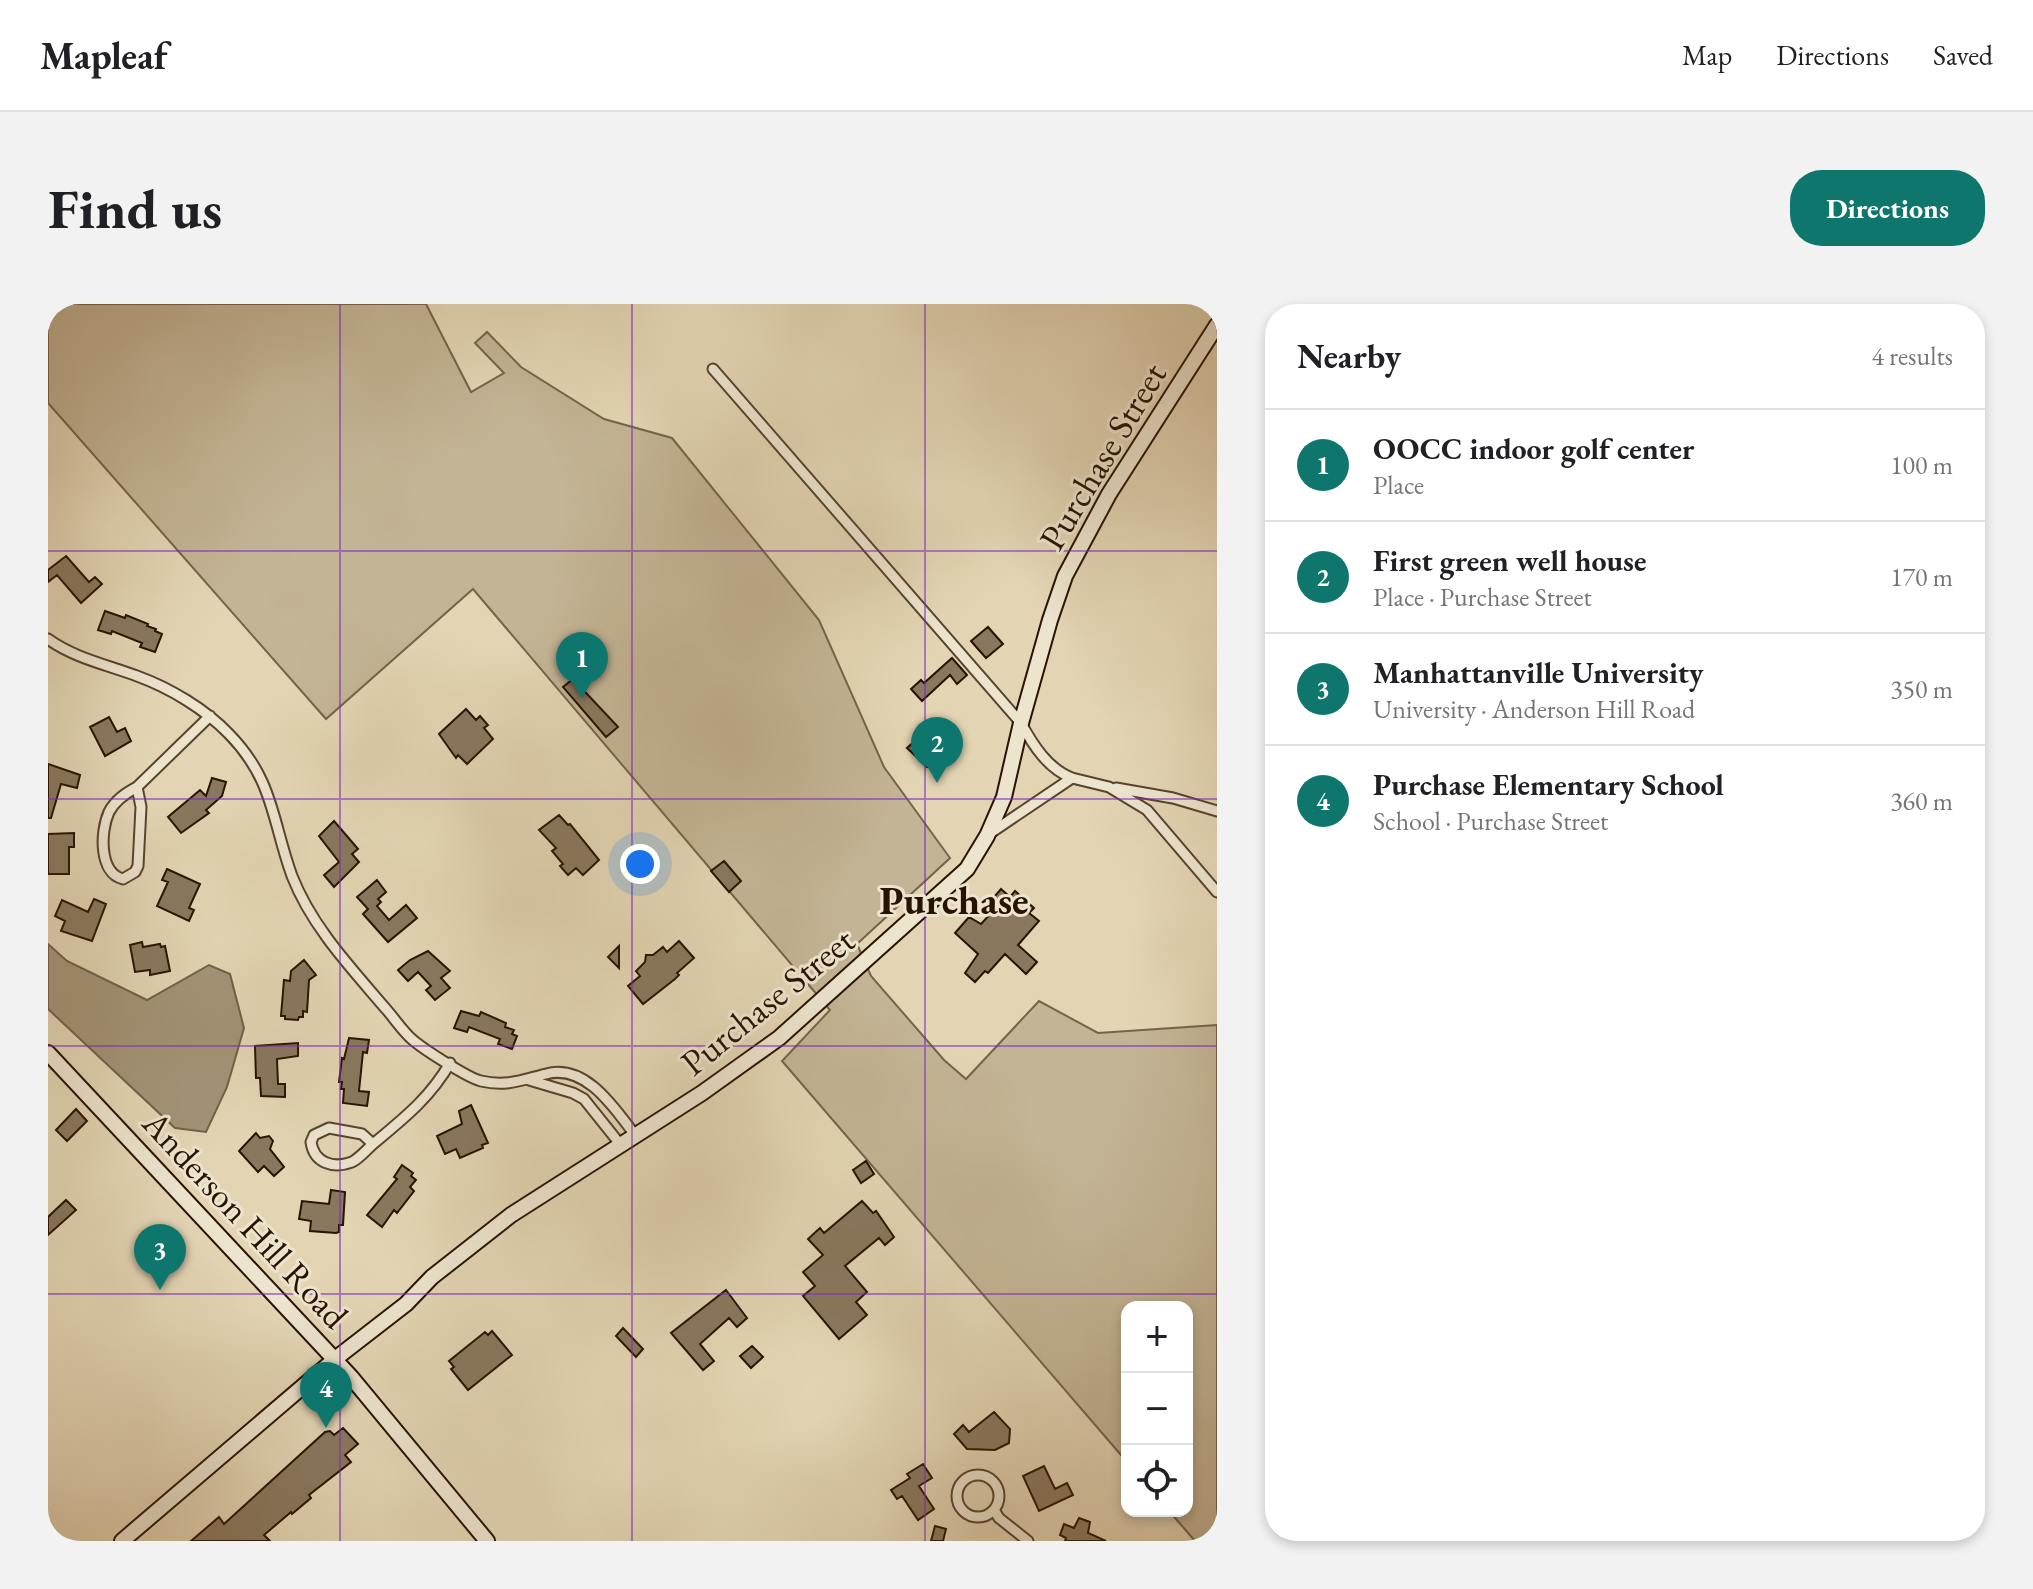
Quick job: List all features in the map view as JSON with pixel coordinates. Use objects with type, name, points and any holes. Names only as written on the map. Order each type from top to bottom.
[{"type":"main road","name":"Purchase Street","points":[[122,1541],[335,1359],[406,1304],[432,1277],[511,1215],[748,1062],[852,975],[967,869],[987,836],[1004,797],[1021,723],[1065,576],[1084,538],[1217,325]]},
{"type":"main road","name":"Anderson Hill Road","points":[[48,1053],[335,1359],[487,1541]]},
{"type":"street","points":[[713,369],[1021,723],[1049,764],[1072,778],[1173,798],[1217,811]]},
{"type":"street","points":[[48,639],[67,650],[160,687],[210,716],[243,750],[267,791],[292,876],[328,941],[411,1038],[479,1081],[516,1084],[550,1072],[583,1080],[604,1096],[635,1135]]},
{"type":"street","points":[[137,787],[141,807],[138,866],[135,872],[123,879],[114,877],[106,866],[104,842],[109,813],[124,793],[137,787],[194,735],[210,716]]},
{"type":"street","points":[[987,836],[1072,778]]},
{"type":"street","points":[[1109,787],[1147,810],[1217,892]]},
{"type":"street","points":[[373,1144],[362,1134],[329,1128],[314,1135],[311,1142],[315,1156],[329,1164],[355,1161],[412,1113],[435,1087],[450,1063]]},
{"type":"street","points":[[528,1080],[577,1096],[591,1106],[620,1144]]},
{"type":"street","points":[[577,1096],[583,1080]]},
{"type":"street","points":[[977,1475],[990,1479],[998,1491],[999,1500],[994,1510],[979,1518],[966,1513],[959,1506],[957,1496],[963,1482],[977,1475]]},
{"type":"street","points":[[994,1510],[999,1518],[1028,1541]]},
{"type":"shaded area","points":[[48,304],[426,304],[471,392],[504,373],[475,343],[487,332],[521,367],[604,419],[672,438],[819,620],[884,767],[950,858],[857,944],[871,976],[944,1060],[966,1079],[1039,1001],[1098,1033],[1217,1025],[1217,1541],[1195,1541],[1174,1517],[1193,1517],[1193,1301],[1121,1301],[1121,1455],[782,1061],[830,1010],[473,589],[326,719],[48,403]]},
{"type":"shaded area","points":[[48,944],[67,961],[147,1000],[209,965],[230,974],[244,1028],[227,1087],[206,1132],[175,1128],[48,1009]]},
{"type":"building","points":[[66,556],[89,582],[95,577],[102,584],[81,603],[57,575],[48,582],[48,570]]},
{"type":"building","points":[[105,611],[125,618],[126,615],[156,629],[162,634],[155,652],[112,631],[111,634],[98,630]]},
{"type":"building","points":[[988,627],[1003,644],[986,658],[971,641]]},
{"type":"building","points":[[952,658],[967,675],[957,684],[950,675],[922,701],[911,689],[921,680],[924,683]]},
{"type":"building","points":[[573,679],[618,727],[606,737],[563,687]]},
{"type":"building","points":[[466,709],[476,720],[480,716],[488,725],[484,728],[493,739],[467,764],[458,755],[456,758],[439,734]]},
{"type":"building","points":[[109,717],[117,732],[125,728],[131,741],[105,756],[90,727]]},
{"type":"building","points":[[916,740],[935,761],[927,767],[907,748]]},
{"type":"building","points":[[48,764],[80,775],[77,788],[61,784],[51,818],[48,818]]},
{"type":"building","points":[[212,778],[226,782],[222,796],[206,810],[209,813],[181,833],[168,817],[200,790],[206,796]]},
{"type":"building","points":[[559,815],[599,860],[583,875],[576,868],[568,875],[552,851],[556,848],[539,830]]},
{"type":"building","points":[[334,821],[358,849],[352,854],[359,862],[334,887],[324,875],[339,862],[319,836]]},
{"type":"building","points":[[74,833],[74,847],[69,847],[69,874],[48,874],[48,834]]},
{"type":"building","points":[[724,861],[741,881],[729,892],[711,871]]},
{"type":"building","points":[[167,869],[200,884],[189,908],[194,910],[189,921],[157,906],[168,882],[162,880]]},
{"type":"building","points":[[377,880],[386,892],[378,899],[381,902],[377,906],[389,920],[406,905],[417,918],[388,942],[363,914],[368,909],[357,897]]},
{"type":"building","points":[[1001,889],[1010,897],[1015,891],[1034,908],[1029,913],[1039,921],[1018,945],[1037,962],[1026,974],[1005,954],[975,982],[965,973],[978,954],[955,933],[969,917],[981,924],[995,909],[989,903]]},
{"type":"building","points":[[94,899],[106,904],[92,941],[61,931],[65,921],[55,916],[62,900],[88,912]]},
{"type":"building","points":[[679,941],[694,958],[677,973],[679,975],[675,979],[643,1004],[628,986],[640,976],[636,971],[645,962],[646,955],[653,955],[663,947],[667,952]]},
{"type":"building","points":[[142,942],[143,947],[165,946],[170,971],[150,975],[150,970],[135,972],[130,945]]},
{"type":"building","points":[[619,946],[619,968],[608,957]]},
{"type":"building","points":[[428,951],[450,971],[441,978],[450,988],[435,1000],[426,990],[431,986],[418,972],[408,981],[398,970]]},
{"type":"building","points":[[304,960],[316,975],[309,980],[307,1012],[303,1011],[303,1017],[298,1020],[285,1019],[281,1016],[284,980],[290,981],[291,971]]},
{"type":"building","points":[[461,1011],[479,1016],[481,1012],[506,1023],[505,1027],[514,1030],[512,1034],[517,1036],[512,1049],[498,1044],[500,1039],[469,1027],[467,1032],[454,1028]]},
{"type":"building","points":[[349,1038],[369,1040],[367,1053],[363,1052],[359,1091],[369,1092],[367,1106],[343,1103],[344,1089],[341,1089],[342,1082],[339,1082]]},
{"type":"building","points":[[298,1043],[298,1056],[277,1059],[278,1084],[285,1084],[285,1097],[261,1096],[260,1078],[256,1078],[255,1046]]},
{"type":"building","points":[[471,1105],[488,1143],[460,1158],[456,1149],[445,1154],[437,1136],[462,1124],[459,1111]]},
{"type":"building","points":[[76,1109],[87,1121],[67,1141],[56,1130]]},
{"type":"building","points":[[256,1133],[260,1138],[269,1136],[273,1141],[270,1149],[284,1167],[274,1176],[264,1166],[258,1172],[239,1151]]},
{"type":"building","points":[[866,1161],[874,1174],[861,1183],[853,1170]]},
{"type":"building","points":[[402,1165],[413,1173],[411,1176],[416,1180],[410,1187],[414,1191],[382,1227],[367,1215],[397,1179],[394,1177]]},
{"type":"building","points":[[331,1190],[345,1192],[343,1225],[339,1225],[339,1232],[336,1233],[310,1231],[311,1221],[299,1219],[302,1201],[329,1204]]},
{"type":"building","points":[[66,1200],[76,1210],[48,1235],[48,1217]]},
{"type":"building","points":[[862,1201],[873,1213],[876,1211],[894,1237],[885,1245],[879,1238],[845,1266],[867,1292],[856,1302],[867,1315],[839,1339],[803,1296],[815,1286],[803,1272],[823,1255],[808,1239],[820,1228],[824,1233]]},
{"type":"building","points":[[726,1290],[747,1318],[737,1327],[729,1318],[700,1344],[714,1361],[703,1370],[671,1333]]},
{"type":"building","points":[[623,1328],[643,1349],[636,1357],[616,1336]]},
{"type":"building","points":[[492,1331],[512,1355],[468,1390],[451,1369],[454,1367],[449,1361],[485,1332],[488,1335]]},
{"type":"building","points":[[752,1346],[763,1357],[751,1368],[740,1356]]},
{"type":"building","points":[[994,1412],[1010,1429],[1009,1443],[995,1450],[967,1449],[954,1434],[963,1425],[969,1432]]},
{"type":"building","points":[[343,1428],[358,1444],[345,1455],[351,1462],[264,1535],[270,1541],[191,1541],[219,1517],[224,1524],[325,1432],[330,1431],[334,1435]]},
{"type":"building","points":[[923,1464],[932,1478],[919,1486],[934,1509],[918,1520],[902,1496],[897,1499],[891,1490],[910,1478],[907,1474]]},
{"type":"building","points":[[1044,1466],[1055,1489],[1067,1483],[1073,1495],[1039,1511],[1023,1476]]},
{"type":"building","points":[[1079,1518],[1090,1522],[1088,1533],[1106,1541],[1065,1541],[1066,1538],[1060,1535],[1064,1524],[1074,1528]]},
{"type":"building","points":[[935,1526],[946,1529],[943,1541],[931,1541]]},
{"type":"place","name":"OOCC indoor golf center","points":[[582,698]]},
{"type":"place","name":"First green well house","points":[[937,783]]},
{"type":"place","name":"Manhattanville University","points":[[160,1290]]},
{"type":"place","name":"Purchase Elementary School","points":[[326,1428]]},
{"type":"district","name":"Purchase","points":[[954,900]]}]
